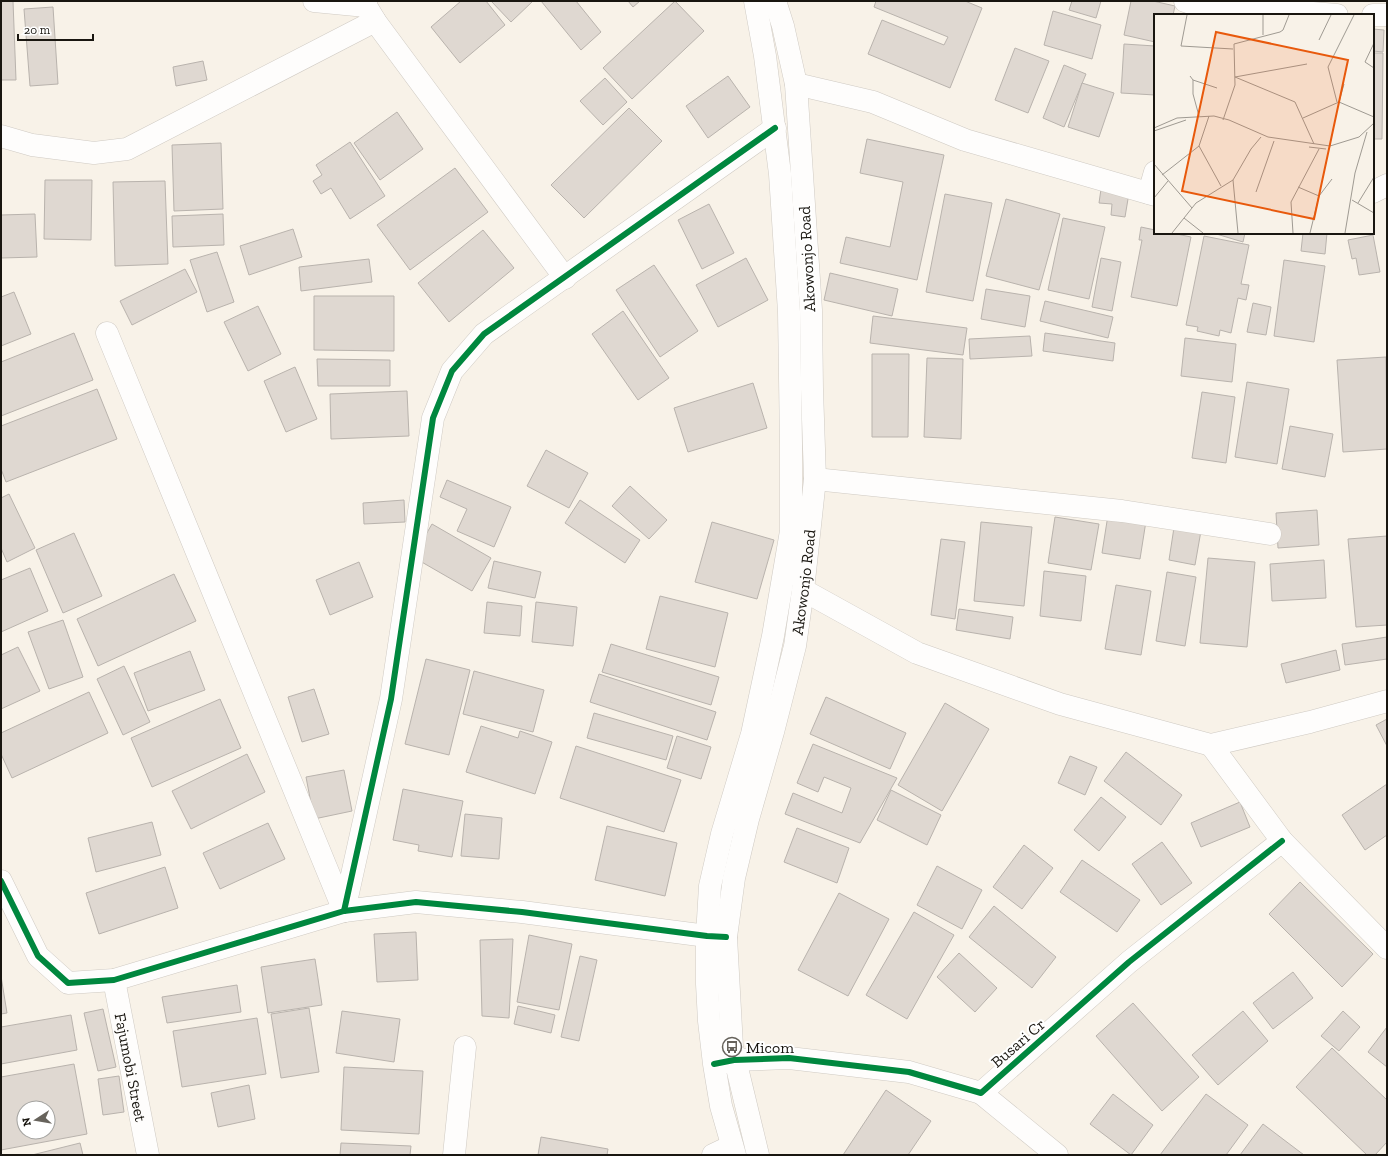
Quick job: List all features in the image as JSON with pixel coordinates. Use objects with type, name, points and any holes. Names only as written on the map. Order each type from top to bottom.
[{"type":"street","points":[[314,1],[369,9],[565,278]]},
{"type":"street","name":"Akowonjo Road","points":[[716,936],[710,886],[722,834],[752,734],[773,636],[791,531],[789,312],[780,174],[765,56],[755,1]]},
{"type":"street","name":"Akowonjo Road","points":[[758,1155],[709,1021],[707,984],[716,936],[734,878],[748,819],[773,732],[794,646],[803,590],[815,479],[811,310],[796,84],[783,26],[775,1]]},
{"type":"street","points":[[1188,6],[1320,14]]},
{"type":"street","points":[[1,136],[32,144],[94,153],[127,149],[369,9]]},
{"type":"street","points":[[1374,15],[1387,15]]},
{"type":"street","points":[[796,84],[873,102],[965,140],[1152,194],[1154,179]]},
{"type":"street","points":[[344,911],[391,700],[433,418],[452,371],[484,334],[775,128]]},
{"type":"street","points":[[1374,192],[1387,185]]},
{"type":"street","points":[[107,333],[344,911]]},
{"type":"street","points":[[815,479],[1122,511],[1270,534]]},
{"type":"street","points":[[803,590],[917,653],[1060,704],[1211,745],[1310,722],[1387,701]]},
{"type":"street","points":[[1211,745],[1282,841],[1387,948]]},
{"type":"street","name":"Busari Cr","points":[[981,1093],[1129,962],[1282,841]]},
{"type":"street","points":[[1,880],[38,956],[68,983],[114,980],[344,911],[416,902],[522,912],[716,936]]},
{"type":"street","name":"Fajumobi Street","points":[[114,980],[148,1155]]},
{"type":"street","points":[[454,1155],[465,1047]]},
{"type":"street","points":[[724,1062],[789,1058],[909,1072],[981,1093],[1057,1155]]},
{"type":"street","name":"Akowonjo Road","points":[[724,1062],[721,1106],[727,1152]]},
{"type":"building","points":[[1,1],[13,1],[16,80],[1,80]]},
{"type":"building","points":[[461,1],[486,1],[505,25],[460,63],[431,27]]},
{"type":"building","points":[[491,1],[533,1],[511,22]]},
{"type":"building","points":[[541,1],[576,1],[601,32],[581,50]]},
{"type":"building","points":[[628,1],[640,1],[633,7]]},
{"type":"building","points":[[675,1],[704,31],[632,99],[603,68]]},
{"type":"building","points":[[876,1],[965,1],[982,8],[950,88],[868,54],[882,20],[944,45],[948,37],[874,7]]},
{"type":"building","points":[[1072,1],[1101,1],[1096,18],[1069,10]]},
{"type":"building","points":[[1131,1],[1153,1],[1175,6],[1173,14],[1154,14],[1154,42],[1124,35]]},
{"type":"building","points":[[53,7],[58,84],[30,86],[24,9]]},
{"type":"building","points":[[1053,11],[1101,25],[1092,59],[1044,45]]},
{"type":"building","points":[[1374,29],[1384,30],[1383,52],[1374,51]]},
{"type":"building","points":[[1124,44],[1154,46],[1154,95],[1121,93]]},
{"type":"building","points":[[1015,48],[1049,61],[1028,113],[995,100]]},
{"type":"building","points":[[1374,53],[1383,53],[1382,139],[1374,139]]},
{"type":"building","points":[[203,61],[207,80],[176,86],[173,67]]},
{"type":"building","points":[[1064,65],[1086,74],[1064,127],[1043,118]]},
{"type":"building","points":[[728,76],[750,107],[708,138],[686,106]]},
{"type":"building","points":[[605,78],[627,102],[603,125],[580,101]]},
{"type":"building","points":[[1082,83],[1114,93],[1099,137],[1068,127]]},
{"type":"building","points":[[629,108],[662,141],[584,218],[551,185]]},
{"type":"building","points":[[397,112],[423,149],[380,180],[354,143]]},
{"type":"building","points":[[867,139],[944,155],[917,280],[840,263],[846,237],[890,247],[903,182],[860,173]]},
{"type":"building","points":[[350,142],[385,196],[350,219],[331,188],[321,194],[313,181],[322,175],[316,165]]},
{"type":"building","points":[[221,143],[223,209],[174,211],[172,145]]},
{"type":"building","points":[[455,168],[488,212],[410,270],[377,225]]},
{"type":"building","points":[[45,180],[92,180],[91,240],[44,239]]},
{"type":"building","points":[[165,181],[168,264],[115,266],[113,182]]},
{"type":"building","points":[[1101,189],[1129,193],[1125,217],[1111,215],[1112,204],[1099,203]]},
{"type":"building","points":[[945,194],[992,203],[973,301],[926,292]]},
{"type":"building","points":[[1006,199],[1060,214],[1039,290],[986,276]]},
{"type":"building","points":[[709,204],[734,253],[702,269],[678,220]]},
{"type":"building","points":[[35,214],[37,257],[1,258],[1,215]]},
{"type":"building","points":[[223,214],[224,245],[173,247],[172,216]]},
{"type":"building","points":[[1063,218],[1105,227],[1089,299],[1048,290]]},
{"type":"building","points":[[1141,227],[1154,230],[1154,234],[1177,234],[1191,237],[1177,306],[1131,297],[1142,240],[1139,240]]},
{"type":"building","points":[[293,229],[302,257],[249,275],[240,246]]},
{"type":"building","points":[[483,230],[514,268],[449,322],[418,283]]},
{"type":"building","points":[[1216,234],[1245,234],[1243,242]]},
{"type":"building","points":[[1303,234],[1327,234],[1325,254],[1301,251]]},
{"type":"building","points":[[1373,235],[1380,272],[1359,275],[1356,258],[1352,259],[1348,240]]},
{"type":"building","points":[[1204,236],[1249,245],[1241,284],[1249,285],[1246,300],[1238,298],[1231,333],[1220,330],[1219,336],[1197,331],[1198,327],[1186,325]]},
{"type":"building","points":[[217,252],[234,302],[207,312],[190,260]]},
{"type":"building","points":[[746,258],[768,300],[718,327],[696,285]]},
{"type":"building","points":[[1101,258],[1121,262],[1112,311],[1092,307]]},
{"type":"building","points":[[369,259],[372,282],[301,291],[299,267]]},
{"type":"building","points":[[1284,260],[1325,266],[1314,342],[1274,336]]},
{"type":"building","points":[[654,265],[698,331],[660,357],[616,290]]},
{"type":"building","points":[[185,269],[197,292],[132,325],[120,301]]},
{"type":"building","points":[[830,273],[898,289],[892,316],[824,300]]},
{"type":"building","points":[[986,289],[1030,296],[1025,327],[981,319]]},
{"type":"building","points":[[14,292],[31,334],[1,346],[1,297]]},
{"type":"building","points":[[314,296],[394,296],[394,351],[314,350]]},
{"type":"building","points":[[1045,301],[1113,317],[1108,338],[1040,321]]},
{"type":"building","points":[[1253,303],[1271,307],[1266,335],[1247,332]]},
{"type":"building","points":[[258,306],[281,354],[248,371],[224,322]]},
{"type":"building","points":[[623,311],[669,378],[638,400],[592,334]]},
{"type":"building","points":[[873,316],[967,328],[963,355],[870,343]]},
{"type":"building","points":[[74,333],[93,380],[1,416],[1,362]]},
{"type":"building","points":[[1045,333],[1115,343],[1113,361],[1043,351]]},
{"type":"building","points":[[1030,336],[1032,356],[970,359],[969,339]]},
{"type":"building","points":[[1185,338],[1236,344],[1232,382],[1181,376]]},
{"type":"building","points":[[872,354],[909,354],[908,437],[872,437]]},
{"type":"building","points":[[1386,357],[1387,449],[1343,452],[1337,360]]},
{"type":"building","points":[[927,358],[963,359],[961,439],[924,437]]},
{"type":"building","points":[[317,359],[390,360],[390,386],[318,386]]},
{"type":"building","points":[[295,367],[317,419],[286,432],[264,381]]},
{"type":"building","points":[[1247,382],[1289,389],[1277,464],[1235,457]]},
{"type":"building","points":[[753,383],[767,428],[688,452],[674,408]]},
{"type":"building","points":[[97,389],[117,439],[6,482],[1,469],[1,426]]},
{"type":"building","points":[[407,391],[409,436],[331,439],[330,394]]},
{"type":"building","points":[[1202,392],[1235,397],[1226,463],[1192,458]]},
{"type":"building","points":[[1290,426],[1333,434],[1325,477],[1282,469]]},
{"type":"building","points":[[546,450],[588,473],[569,508],[527,486]]},
{"type":"building","points":[[447,480],[511,507],[494,547],[457,531],[467,509],[440,497]]},
{"type":"building","points":[[630,486],[667,520],[649,539],[612,506]]},
{"type":"building","points":[[9,494],[35,548],[7,562],[1,548],[1,498]]},
{"type":"building","points":[[404,500],[405,522],[364,524],[363,503]]},
{"type":"building","points":[[580,500],[640,540],[625,563],[565,523]]},
{"type":"building","points":[[1317,510],[1319,545],[1278,548],[1276,513]]},
{"type":"building","points":[[1108,515],[1146,521],[1140,559],[1102,553]]},
{"type":"building","points":[[1055,517],[1099,524],[1091,570],[1048,563]]},
{"type":"building","points":[[1175,521],[1202,525],[1195,565],[1169,560]]},
{"type":"building","points":[[712,522],[774,540],[757,599],[695,582]]},
{"type":"building","points":[[981,522],[1032,527],[1024,606],[974,601]]},
{"type":"building","points":[[432,524],[491,558],[472,591],[413,557]]},
{"type":"building","points":[[74,533],[102,596],[63,613],[36,550]]},
{"type":"building","points":[[1387,536],[1387,625],[1356,627],[1348,539]]},
{"type":"building","points":[[941,539],[965,542],[955,619],[931,615]]},
{"type":"building","points":[[1208,558],[1255,562],[1247,647],[1200,643]]},
{"type":"building","points":[[1324,560],[1326,598],[1272,601],[1270,564]]},
{"type":"building","points":[[494,561],[541,572],[535,598],[488,588]]},
{"type":"building","points":[[359,562],[373,597],[330,615],[316,580]]},
{"type":"building","points":[[30,568],[48,611],[1,632],[1,580]]},
{"type":"building","points":[[1044,571],[1086,576],[1081,621],[1040,616]]},
{"type":"building","points":[[1167,572],[1196,577],[1185,646],[1156,641]]},
{"type":"building","points":[[174,574],[196,621],[98,666],[77,619]]},
{"type":"building","points":[[1116,585],[1151,591],[1141,655],[1105,649]]},
{"type":"building","points":[[660,596],[728,613],[715,667],[646,649]]},
{"type":"building","points":[[487,602],[522,606],[520,636],[484,633]]},
{"type":"building","points":[[536,602],[577,607],[573,646],[532,642]]},
{"type":"building","points":[[959,609],[1013,617],[1010,639],[956,630]]},
{"type":"building","points":[[63,620],[83,677],[49,689],[28,632]]},
{"type":"building","points":[[1387,637],[1387,659],[1345,665],[1342,644]]},
{"type":"building","points":[[611,644],[719,677],[711,705],[602,672]]},
{"type":"building","points":[[18,647],[40,691],[1,709],[1,655]]},
{"type":"building","points":[[1336,650],[1340,670],[1286,683],[1281,664]]},
{"type":"building","points":[[190,651],[205,690],[148,711],[134,673]]},
{"type":"building","points":[[426,659],[470,670],[449,755],[405,744]]},
{"type":"building","points":[[124,666],[150,722],[123,735],[97,679]]},
{"type":"building","points":[[474,671],[544,690],[533,732],[463,714]]},
{"type":"building","points":[[599,674],[716,712],[707,740],[590,702]]},
{"type":"building","points":[[314,689],[329,734],[302,742],[288,697]]},
{"type":"building","points":[[89,692],[108,733],[12,778],[1,754],[1,733]]},
{"type":"building","points":[[826,697],[906,733],[890,769],[810,734]]},
{"type":"building","points":[[220,699],[241,748],[152,787],[131,738]]},
{"type":"building","points":[[945,703],[989,729],[942,811],[898,785]]},
{"type":"building","points":[[594,713],[673,736],[666,760],[587,738]]},
{"type":"building","points":[[1387,719],[1387,746],[1376,725]]},
{"type":"building","points":[[481,726],[518,738],[520,731],[552,742],[535,794],[466,772]]},
{"type":"building","points":[[677,736],[711,747],[701,779],[667,768]]},
{"type":"building","points":[[813,744],[897,778],[860,843],[785,814],[793,793],[842,813],[851,788],[824,777],[818,792],[797,783]]},
{"type":"building","points":[[576,746],[681,780],[664,832],[560,798]]},
{"type":"building","points":[[1126,752],[1182,795],[1161,825],[1104,781]]},
{"type":"building","points":[[247,754],[265,792],[191,829],[172,791]]},
{"type":"building","points":[[1070,756],[1097,767],[1085,795],[1058,783]]},
{"type":"building","points":[[344,770],[352,811],[314,819],[306,777]]},
{"type":"building","points":[[1387,784],[1387,835],[1365,850],[1342,815]]},
{"type":"building","points":[[403,789],[463,801],[452,857],[418,851],[419,845],[393,840]]},
{"type":"building","points":[[891,790],[941,815],[927,845],[877,820]]},
{"type":"building","points":[[1101,797],[1126,817],[1099,851],[1074,830]]},
{"type":"building","points":[[1240,802],[1250,827],[1201,847],[1191,823]]},
{"type":"building","points":[[465,814],[502,818],[499,859],[461,856]]},
{"type":"building","points":[[152,822],[161,855],[96,872],[88,838]]},
{"type":"building","points":[[268,823],[285,859],[220,889],[203,853]]},
{"type":"building","points":[[607,826],[677,843],[665,896],[595,880]]},
{"type":"building","points":[[797,828],[849,848],[837,883],[784,862]]},
{"type":"building","points":[[1162,842],[1192,883],[1161,905],[1132,864]]},
{"type":"building","points":[[1024,845],[1053,868],[1022,909],[993,887]]},
{"type":"building","points":[[1082,860],[1140,900],[1117,932],[1060,892]]},
{"type":"building","points":[[937,866],[982,890],[962,929],[917,905]]},
{"type":"building","points":[[165,867],[178,908],[99,934],[86,893]]},
{"type":"building","points":[[1300,882],[1373,954],[1342,987],[1269,914]]},
{"type":"building","points":[[839,893],[889,919],[848,996],[798,970]]},
{"type":"building","points":[[994,906],[1056,957],[1032,988],[969,937]]},
{"type":"building","points":[[914,912],[954,935],[907,1019],[866,995]]},
{"type":"building","points":[[416,932],[418,980],[377,982],[374,934]]},
{"type":"building","points":[[529,935],[572,944],[559,1010],[517,1002]]},
{"type":"building","points":[[513,939],[509,1018],[482,1016],[480,940]]},
{"type":"building","points":[[959,953],[997,988],[975,1012],[937,977]]},
{"type":"building","points":[[580,956],[597,960],[579,1041],[561,1037]]},
{"type":"building","points":[[315,959],[322,1005],[268,1013],[261,967]]},
{"type":"building","points":[[1293,972],[1313,998],[1273,1029],[1253,1003]]},
{"type":"building","points":[[1,976],[7,1013],[1,1014]]},
{"type":"building","points":[[237,985],[241,1012],[167,1023],[162,997]]},
{"type":"building","points":[[1133,1003],[1199,1077],[1162,1111],[1096,1036]]},
{"type":"building","points":[[518,1006],[555,1015],[551,1033],[514,1024]]},
{"type":"building","points":[[309,1008],[319,1072],[281,1078],[271,1014]]},
{"type":"building","points":[[103,1009],[116,1067],[98,1071],[84,1013]]},
{"type":"building","points":[[342,1011],[400,1019],[394,1062],[336,1053]]},
{"type":"building","points":[[1243,1011],[1268,1041],[1218,1085],[1192,1055]]},
{"type":"building","points":[[1343,1011],[1360,1027],[1339,1051],[1321,1036]]},
{"type":"building","points":[[71,1015],[77,1050],[1,1064],[1,1027]]},
{"type":"building","points":[[257,1018],[266,1074],[182,1087],[173,1031]]},
{"type":"building","points":[[1387,1027],[1387,1067],[1368,1052]]},
{"type":"building","points":[[1332,1048],[1387,1100],[1387,1142],[1375,1155],[1367,1155],[1296,1087]]},
{"type":"building","points":[[74,1064],[87,1134],[56,1140],[56,1100],[16,1100],[16,1140],[55,1140],[1,1150],[1,1077]]},
{"type":"building","points":[[344,1067],[423,1071],[419,1134],[341,1130]]},
{"type":"building","points":[[119,1076],[124,1112],[103,1115],[98,1079]]},
{"type":"building","points":[[249,1085],[255,1119],[218,1127],[211,1093]]},
{"type":"building","points":[[886,1090],[931,1121],[908,1155],[843,1155]]},
{"type":"building","points":[[1113,1094],[1153,1125],[1131,1155],[1090,1124]]},
{"type":"building","points":[[1206,1094],[1248,1125],[1226,1155],[1160,1155]]},
{"type":"building","points":[[1263,1124],[1304,1155],[1240,1155]]},
{"type":"building","points":[[541,1137],[608,1149],[607,1155],[538,1155]]},
{"type":"building","points":[[80,1143],[83,1155],[32,1155]]},
{"type":"building","points":[[341,1143],[411,1146],[410,1155],[340,1155]]},
{"type":"cycle path","points":[[344,911],[391,699],[433,418],[452,371],[484,334],[775,128]]},
{"type":"cycle path","points":[[714,1064],[734,1060],[789,1058],[909,1072],[981,1093],[1129,962],[1282,841]]},
{"type":"cycle path","points":[[1,881],[38,956],[68,983],[114,980],[344,911],[416,902],[522,912],[707,936],[726,937]]},
{"type":"place","name":"Micom","points":[[732,1047]]}]
